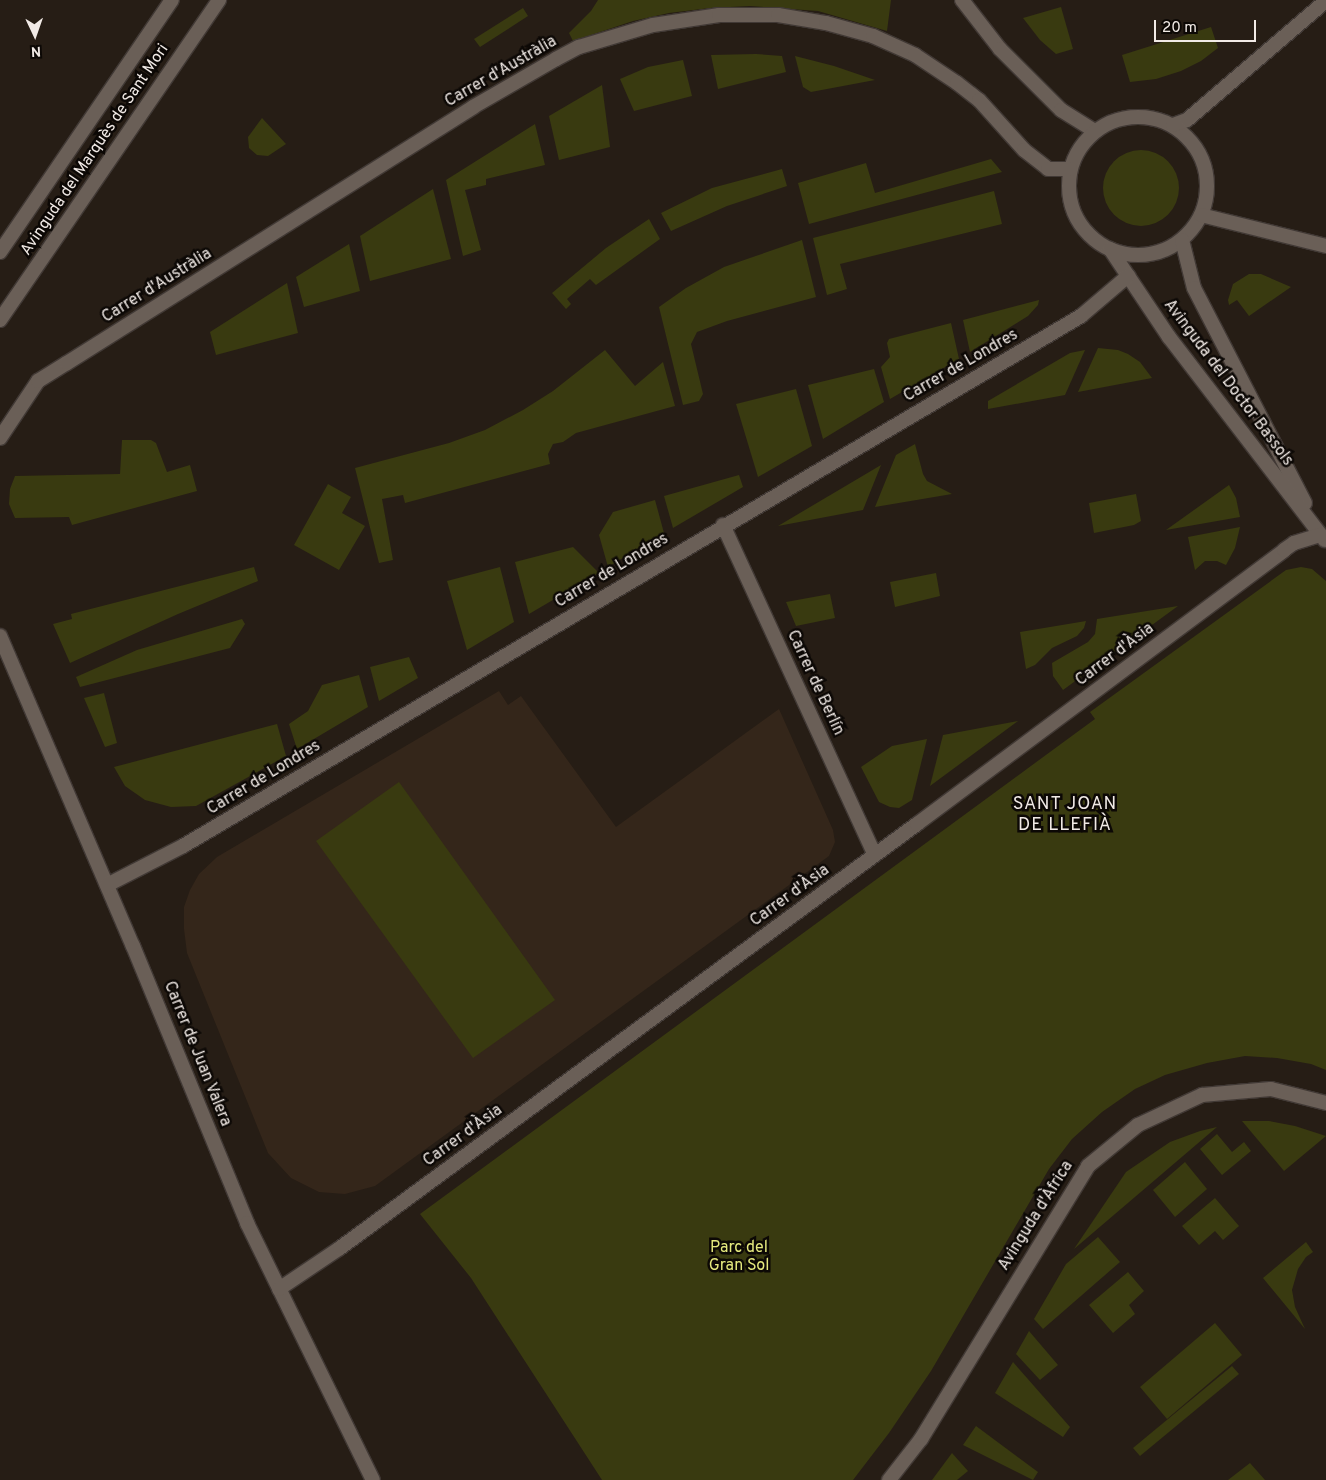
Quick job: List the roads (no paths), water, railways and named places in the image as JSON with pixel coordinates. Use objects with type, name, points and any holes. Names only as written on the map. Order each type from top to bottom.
[{"type":"street","name":"Avinguda del Marquès de Sant Mori","points":[[0,252],[172,0]]},
{"type":"street","name":"Avinguda del Marquès de Sant Mori","points":[[0,320],[219,0]]},
{"type":"street","points":[[962,0],[1000,49],[1061,110],[1094,131]]},
{"type":"street","points":[[1172,125],[1187,120],[1326,1]]},
{"type":"street","name":"Carrer d'Austràlia","points":[[0,438],[38,381],[473,107],[556,58],[578,47],[653,25],[719,15],[778,15],[826,23],[873,36],[915,55],[957,82],[979,100],[1024,150],[1048,170],[1070,169]]},
{"type":"street","points":[[1132,116],[1153,117],[1172,125],[1189,138],[1203,161],[1207,175],[1207,195],[1201,215],[1182,240],[1166,249],[1147,255],[1128,255],[1096,242],[1075,216],[1070,201],[1068,185],[1070,169],[1079,148],[1094,131],[1112,120],[1132,116]]},
{"type":"street","points":[[1201,215],[1326,246]]},
{"type":"street","name":"Avinguda del Doctor Bassols","points":[[1182,240],[1194,288],[1323,538]]},
{"type":"street","name":"Avinguda del Doctor Bassols","points":[[1110,249],[1169,337],[1323,538]]},
{"type":"street","name":"Carrer de Londres","points":[[107,886],[183,846],[723,525],[1081,316],[1128,276]]},
{"type":"street","name":"Carrer de Berlín","points":[[723,525],[875,855]]},
{"type":"street","name":"Carrer d'Àsia","points":[[280,1289],[340,1248],[875,855],[1284,550],[1294,543],[1323,538]]},
{"type":"street","name":"Carrer de Juan Valera","points":[[0,636],[107,886],[247,1223],[373,1480]]},
{"type":"street","name":"Avinguda d'Àfrica","points":[[889,1480],[921,1439],[1088,1166],[1138,1125],[1202,1094],[1271,1089],[1326,1103]]},
{"type":"district","name":"SANT JOAN DE LLEFIÀ","points":[[1065,816]]},
{"type":"park label","name":"Parc del Gran Sol","points":[[739,1257]]}]
